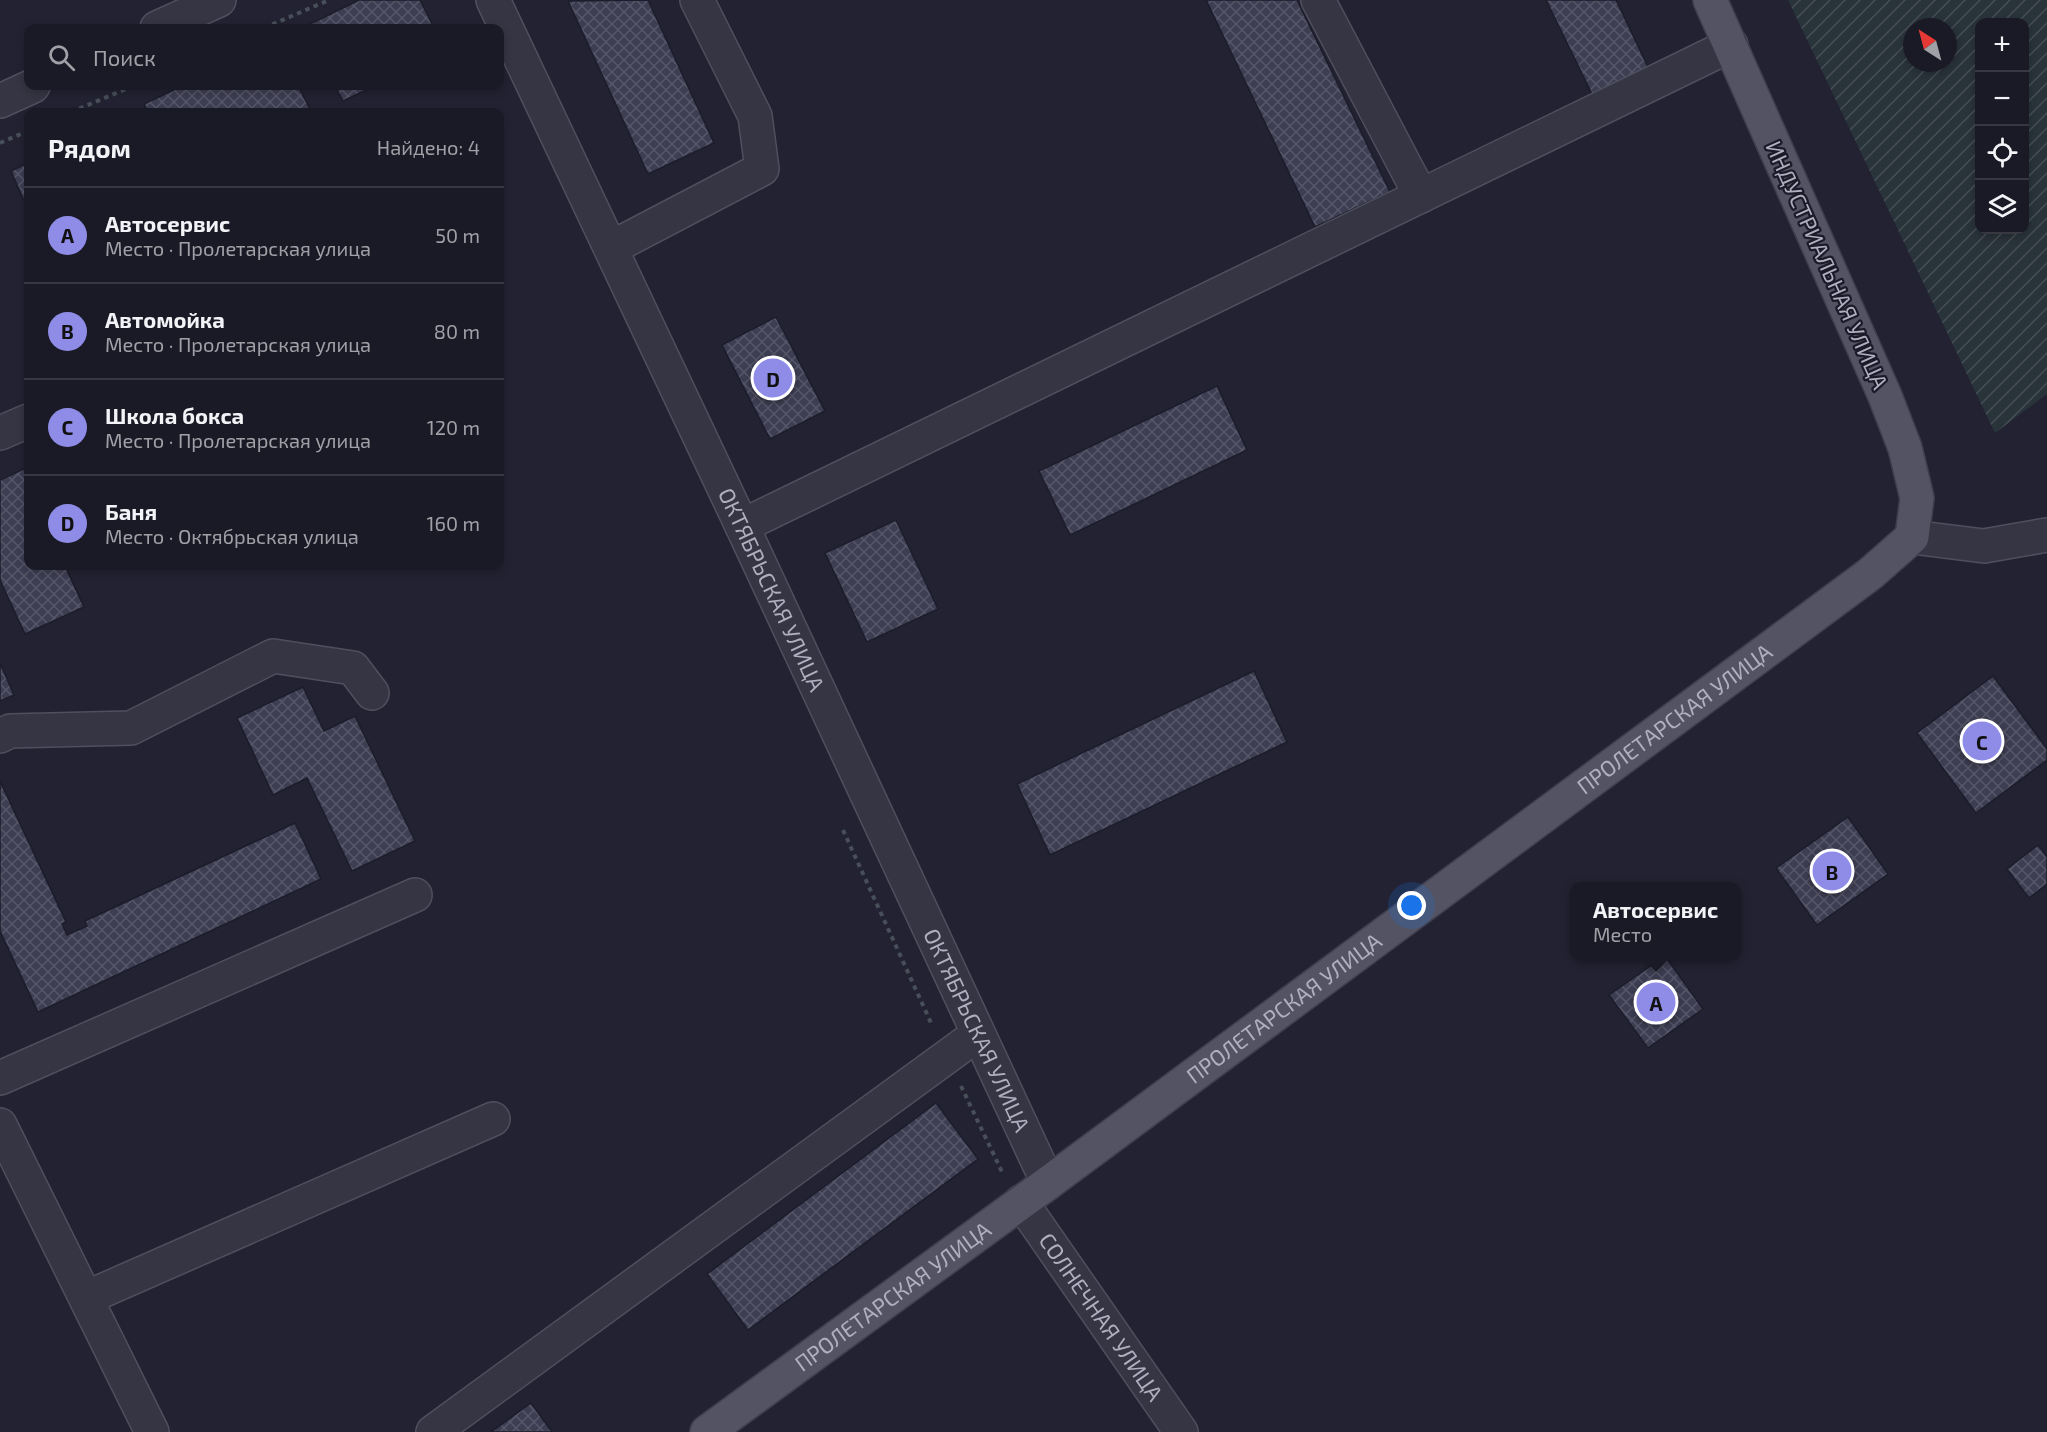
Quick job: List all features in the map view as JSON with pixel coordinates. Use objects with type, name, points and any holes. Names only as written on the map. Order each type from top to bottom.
[{"type":"main road","name":"ИНДУСТРИАЛЬНАЯ УЛИЦА","points":[[1710,0],[1885,396],[1905,448],[1917,498],[1912,537]]},
{"type":"main road","name":"ПРОЛЕТАРСКАЯ УЛИЦА","points":[[707,1432],[1021,1203],[1861,581],[1912,537]]},
{"type":"street","points":[[166,24],[219,0]]},
{"type":"street","name":"ОКТЯБРЬСКАЯ УЛИЦА","points":[[493,0],[742,526],[1048,1183]]},
{"type":"street","points":[[611,248],[762,169],[755,116],[697,0]]},
{"type":"street","points":[[1318,0],[1421,196]]},
{"type":"street","points":[[742,526],[1731,45]]},
{"type":"street","points":[[0,100],[24,90]]},
{"type":"street","points":[[0,433],[24,423]]},
{"type":"street","points":[[1912,537],[1984,546],[2047,535]]},
{"type":"street","points":[[0,736],[10,731],[131,728],[273,656],[353,668],[372,693]]},
{"type":"street","points":[[0,1078],[415,895]]},
{"type":"street","points":[[433,1432],[978,1034]]},
{"type":"street","points":[[86,1298],[493,1119]]},
{"type":"street","points":[[0,1125],[152,1432]]},
{"type":"street","name":"СОЛНЕЧНАЯ УЛИЦА","points":[[1021,1203],[1181,1432]]},
{"type":"path","points":[[273,24],[329,0]]},
{"type":"path","points":[[81,108],[123,90]]},
{"type":"path","points":[[0,143],[24,133]]},
{"type":"shaded area","points":[[1788,0],[2047,0],[2047,394],[1995,433]]},
{"type":"building","points":[[359,0],[420,0],[432,24],[310,24]]},
{"type":"building","points":[[648,0],[714,143],[648,174],[568,1]]},
{"type":"building","points":[[1206,0],[1297,0],[1390,192],[1315,227]]},
{"type":"building","points":[[1546,0],[1616,0],[1648,67],[1592,94]]},
{"type":"building","points":[[174,90],[300,90],[309,108],[146,108],[144,104]]},
{"type":"building","points":[[337,90],[366,90],[343,101]]},
{"type":"building","points":[[24,165],[24,201],[11,171]]},
{"type":"building","points":[[776,317],[825,411],[770,439],[722,345]]},
{"type":"building","points":[[1217,386],[1247,450],[1070,535],[1039,471]]},
{"type":"building","points":[[24,469],[24,570],[67,570],[84,607],[25,634],[0,580],[0,480]]},
{"type":"building","points":[[896,520],[938,609],[867,642],[825,553]]},
{"type":"building","points":[[0,663],[14,695],[0,701]]},
{"type":"building","points":[[1254,671],[1287,742],[1050,855],[1017,784]]},
{"type":"building","points":[[1993,676],[2047,749],[2047,760],[1976,813],[1917,733]]},
{"type":"building","points":[[303,687],[324,731],[355,716],[415,841],[352,871],[307,778],[273,795],[237,718]]},
{"type":"building","points":[[0,781],[66,922],[62,924],[67,935],[87,926],[85,921],[295,823],[321,879],[38,1012],[0,931]]},
{"type":"building","points":[[1848,817],[1888,874],[1817,925],[1776,868]]},
{"type":"building","points":[[2038,845],[2047,857],[2047,884],[2029,898],[2007,869]]},
{"type":"building","points":[[1659,960],[1668,960],[1703,1009],[1648,1048],[1609,995]]},
{"type":"building","points":[[936,1103],[978,1159],[748,1330],[707,1274]]},
{"type":"building","points":[[531,1403],[552,1432],[491,1432]]},
{"type":"place","name":"Баня","points":[[773,378]]},
{"type":"place","name":"Школа бокса","points":[[1982,741]]},
{"type":"place","name":"Автомойка","points":[[1832,871]]},
{"type":"place","name":"Автосервис","points":[[1656,1002]]}]
